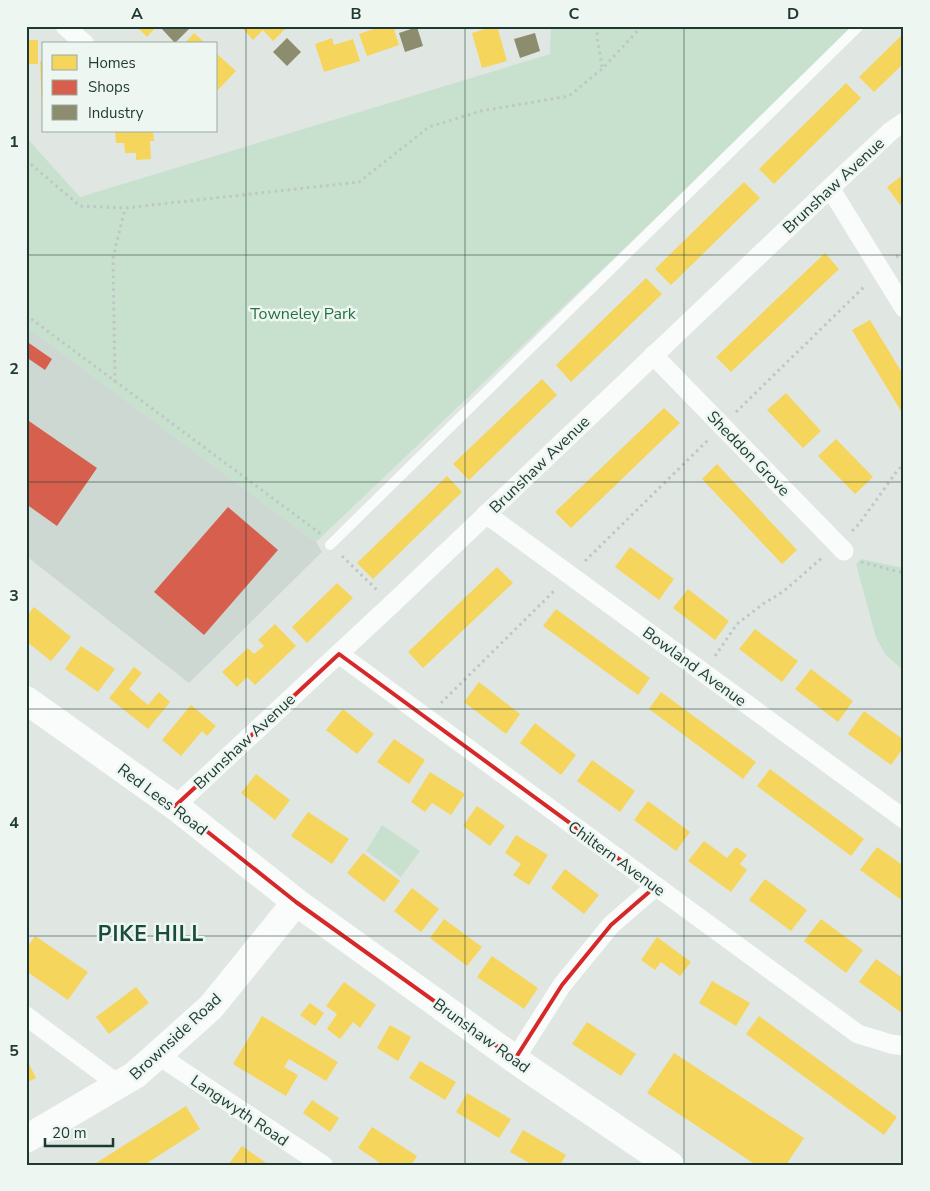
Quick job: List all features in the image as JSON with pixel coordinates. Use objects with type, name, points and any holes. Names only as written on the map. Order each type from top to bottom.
[{"type":"street","points":[[65,26],[83,42]]},
{"type":"street","name":"Brunshaw Avenue","points":[[175,806],[392,604],[830,188],[904,122]]},
{"type":"street","points":[[830,188],[904,308]]},
{"type":"street","name":"Sheddon Grove","points":[[653,355],[841,547]]},
{"type":"street","name":"Bowland Avenue","points":[[486,514],[904,819]]},
{"type":"street","name":"Chiltern Avenue","points":[[339,654],[858,1034],[904,1046]]},
{"type":"street","name":"Red Lees Road","points":[[26,700],[175,806],[296,902]]},
{"type":"street","points":[[515,1059],[562,985],[611,925],[656,886]]},
{"type":"street","name":"Brownside Road","points":[[26,1139],[120,1085],[158,1055],[211,1007],[296,902]]},
{"type":"street","name":"Brunshaw Road","points":[[296,902],[515,1059],[670,1165]]},
{"type":"street","points":[[26,1016],[120,1085]]},
{"type":"street","name":"Langwyth Road","points":[[158,1055],[323,1165]]},
{"type":"lane","points":[[330,546],[859,26]]},
{"type":"path","points":[[598,26],[597,36],[603,68]]},
{"type":"path","points":[[26,160],[80,206],[125,208],[359,182],[429,127],[481,111],[569,96],[603,68],[642,26]]},
{"type":"path","points":[[116,382],[113,258],[125,208]]},
{"type":"path","points":[[26,315],[324,536],[330,546],[392,604]]},
{"type":"path","points":[[704,673],[737,624],[841,547],[904,464]]},
{"type":"path","points":[[841,547],[858,562],[904,573]]},
{"type":"path","points":[[426,718],[570,575]]},
{"type":"highlighted area","points":[[339,654],[656,886],[611,925],[562,985],[515,1059],[296,902],[175,806]]},
{"type":"shaded area","points":[[26,326],[316,542],[322,552],[189,683],[26,556]]},
{"type":"green space","name":"Towneley Park","points":[[551,26],[858,26],[316,542],[26,326],[26,137],[80,197],[550,54]]},
{"type":"green space","points":[[861,559],[904,568],[904,671],[886,655],[876,638],[856,564]]},
{"type":"green space","points":[[382,825],[420,851],[401,877],[366,851]]},
{"type":"building: Homes","points":[[136,26],[157,26],[147,37]]},
{"type":"building: Homes","points":[[245,26],[288,26],[273,41],[263,30],[253,40],[243,29]]},
{"type":"building: Homes","points":[[383,26],[393,26],[399,45],[367,56],[359,34]]},
{"type":"building: Homes","points":[[497,26],[507,61],[482,68],[472,33]]},
{"type":"building: Homes","points":[[194,33],[204,42],[186,42]]},
{"type":"building: Homes","points":[[904,33],[904,63],[874,92],[859,77]]},
{"type":"building: Homes","points":[[332,38],[334,45],[353,39],[360,61],[324,72],[315,44]]},
{"type":"building: Homes","points":[[26,40],[38,40],[38,64],[26,64]]},
{"type":"building: Homes","points":[[218,55],[236,71],[218,90]]},
{"type":"building: Homes","points":[[40,61],[42,61],[42,110]]},
{"type":"building: Homes","points":[[846,83],[861,98],[774,184],[759,169]]},
{"type":"building: Homes","points":[[115,132],[153,132],[154,141],[150,141],[151,159],[136,160],[136,153],[125,153],[124,143],[116,143]]},
{"type":"building: Homes","points":[[904,174],[904,203],[900,205],[887,187]]},
{"type":"building: Homes","points":[[744,182],[760,198],[671,285],[655,269]]},
{"type":"building: Homes","points":[[825,253],[839,269],[731,372],[716,357]]},
{"type":"building: Homes","points":[[646,278],[662,294],[571,382],[556,365]]},
{"type":"building: Homes","points":[[870,320],[904,376],[904,416],[852,330]]},
{"type":"building: Homes","points":[[542,379],[557,395],[469,480],[453,464]]},
{"type":"building: Homes","points":[[786,393],[821,431],[803,448],[767,410]]},
{"type":"building: Homes","points":[[664,408],[680,423],[571,528],[555,512]]},
{"type":"building: Homes","points":[[836,439],[873,477],[855,494],[818,456]]},
{"type":"building: Homes","points":[[717,464],[797,550],[782,564],[702,479]]},
{"type":"building: Homes","points":[[447,476],[462,492],[373,579],[357,563]]},
{"type":"building: Homes","points":[[630,547],[674,579],[659,600],[615,567]]},
{"type":"building: Homes","points":[[497,567],[513,583],[423,668],[408,652]]},
{"type":"building: Homes","points":[[337,583],[353,598],[307,643],[292,627]]},
{"type":"building: Homes","points":[[688,589],[729,621],[715,640],[673,608]]},
{"type":"building: Homes","points":[[34,607],[71,637],[51,661],[26,641],[26,617]]},
{"type":"building: Homes","points":[[556,609],[650,678],[638,695],[543,626]]},
{"type":"building: Homes","points":[[275,624],[296,646],[255,685],[247,677],[237,687],[222,672],[248,648],[254,654],[264,646],[258,640]]},
{"type":"building: Homes","points":[[755,629],[798,661],[782,682],[739,649]]},
{"type":"building: Homes","points":[[81,646],[115,669],[98,692],[65,669]]},
{"type":"building: Homes","points":[[134,667],[142,673],[129,689],[148,705],[159,692],[170,702],[148,729],[109,698]]},
{"type":"building: Homes","points":[[811,669],[853,701],[838,722],[795,689]]},
{"type":"building: Homes","points":[[479,682],[520,714],[506,734],[464,702]]},
{"type":"building: Homes","points":[[661,692],[756,762],[743,779],[649,709]]},
{"type":"building: Homes","points":[[191,705],[216,726],[207,736],[202,731],[181,756],[162,740]]},
{"type":"building: Homes","points":[[343,709],[374,734],[357,754],[326,730]]},
{"type":"building: Homes","points":[[864,711],[904,740],[904,747],[891,765],[848,734]]},
{"type":"building: Homes","points":[[535,723],[576,755],[561,775],[520,743]]},
{"type":"building: Homes","points":[[394,739],[425,760],[409,784],[377,762]]},
{"type":"building: Homes","points":[[592,760],[635,791],[620,812],[577,781]]},
{"type":"building: Homes","points":[[770,769],[864,839],[851,856],[757,786]]},
{"type":"building: Homes","points":[[430,772],[465,794],[451,815],[432,803],[425,812],[411,802]]},
{"type":"building: Homes","points":[[256,774],[290,800],[275,820],[241,793]]},
{"type":"building: Homes","points":[[648,801],[690,832],[676,851],[634,820]]},
{"type":"building: Homes","points":[[477,806],[505,826],[490,846],[463,826]]},
{"type":"building: Homes","points":[[308,812],[349,839],[332,864],[291,836]]},
{"type":"building: Homes","points":[[516,835],[548,855],[529,885],[513,875],[521,864],[505,853]]},
{"type":"building: Homes","points":[[704,841],[727,858],[736,847],[747,855],[740,864],[747,870],[731,892],[688,861]]},
{"type":"building: Homes","points":[[877,847],[904,866],[903,901],[860,870]]},
{"type":"building: Homes","points":[[363,853],[400,881],[384,902],[347,873]]},
{"type":"building: Homes","points":[[565,869],[599,895],[584,914],[551,888]]},
{"type":"building: Homes","points":[[765,879],[807,910],[791,931],[749,900]]},
{"type":"building: Homes","points":[[412,888],[439,909],[421,932],[394,911]]},
{"type":"building: Homes","points":[[444,919],[482,947],[467,966],[430,938]]},
{"type":"building: Homes","points":[[821,919],[863,950],[846,973],[804,941]]},
{"type":"building: Homes","points":[[35,936],[88,972],[68,1000],[26,971],[26,949]]},
{"type":"building: Homes","points":[[657,937],[691,962],[680,976],[661,962],[655,970],[641,960]]},
{"type":"building: Homes","points":[[492,956],[538,988],[524,1009],[477,977]]},
{"type":"building: Homes","points":[[876,959],[904,979],[904,1010],[902,1013],[859,982]]},
{"type":"building: Homes","points":[[712,981],[750,1003],[736,1026],[699,1003]]},
{"type":"building: Homes","points":[[344,982],[376,1005],[360,1028],[353,1022],[340,1039],[327,1029],[337,1014],[326,1006]]},
{"type":"building: Homes","points":[[136,987],[149,1003],[109,1034],[96,1017]]},
{"type":"building: Homes","points":[[310,1003],[324,1013],[315,1026],[300,1015]]},
{"type":"building: Homes","points":[[262,1016],[338,1062],[326,1081],[289,1059],[284,1067],[298,1075],[286,1096],[233,1064]]},
{"type":"building: Homes","points":[[759,1016],[897,1117],[884,1135],[746,1034]]},
{"type":"building: Homes","points":[[587,1022],[636,1054],[621,1076],[572,1044]]},
{"type":"building: Homes","points":[[390,1025],[411,1037],[398,1061],[377,1048]]},
{"type":"building: Homes","points":[[674,1053],[804,1138],[786,1165],[756,1165],[647,1093]]},
{"type":"building: Homes","points":[[26,1058],[36,1078],[26,1083]]},
{"type":"building: Homes","points":[[420,1061],[456,1082],[445,1100],[409,1078]]},
{"type":"building: Homes","points":[[467,1093],[511,1119],[499,1138],[456,1112]]},
{"type":"building: Homes","points":[[312,1100],[339,1118],[330,1132],[303,1113]]},
{"type":"building: Homes","points":[[186,1106],[200,1129],[144,1165],[93,1165]]},
{"type":"building: Homes","points":[[372,1127],[417,1156],[411,1165],[383,1165],[358,1148]]},
{"type":"building: Homes","points":[[523,1130],[566,1155],[560,1165],[533,1165],[510,1152]]},
{"type":"building: Homes","points":[[242,1146],[269,1165],[228,1165]]},
{"type":"building: Shops","points":[[26,341],[52,359],[45,370],[26,357]]},
{"type":"building: Shops","points":[[26,419],[97,468],[57,526],[26,504]]},
{"type":"building: Shops","points":[[228,507],[278,550],[204,635],[154,592]]},
{"type":"building: Industry","points":[[163,26],[188,26],[190,28],[174,42],[161,28]]},
{"type":"building: Industry","points":[[417,27],[423,46],[405,52],[399,33]]},
{"type":"building: Industry","points":[[535,33],[540,51],[520,58],[514,39]]},
{"type":"building: Industry","points":[[287,38],[301,52],[287,66],[273,52]]},
{"type":"district","name":"PIKE HILL","points":[[151,934]]}]
